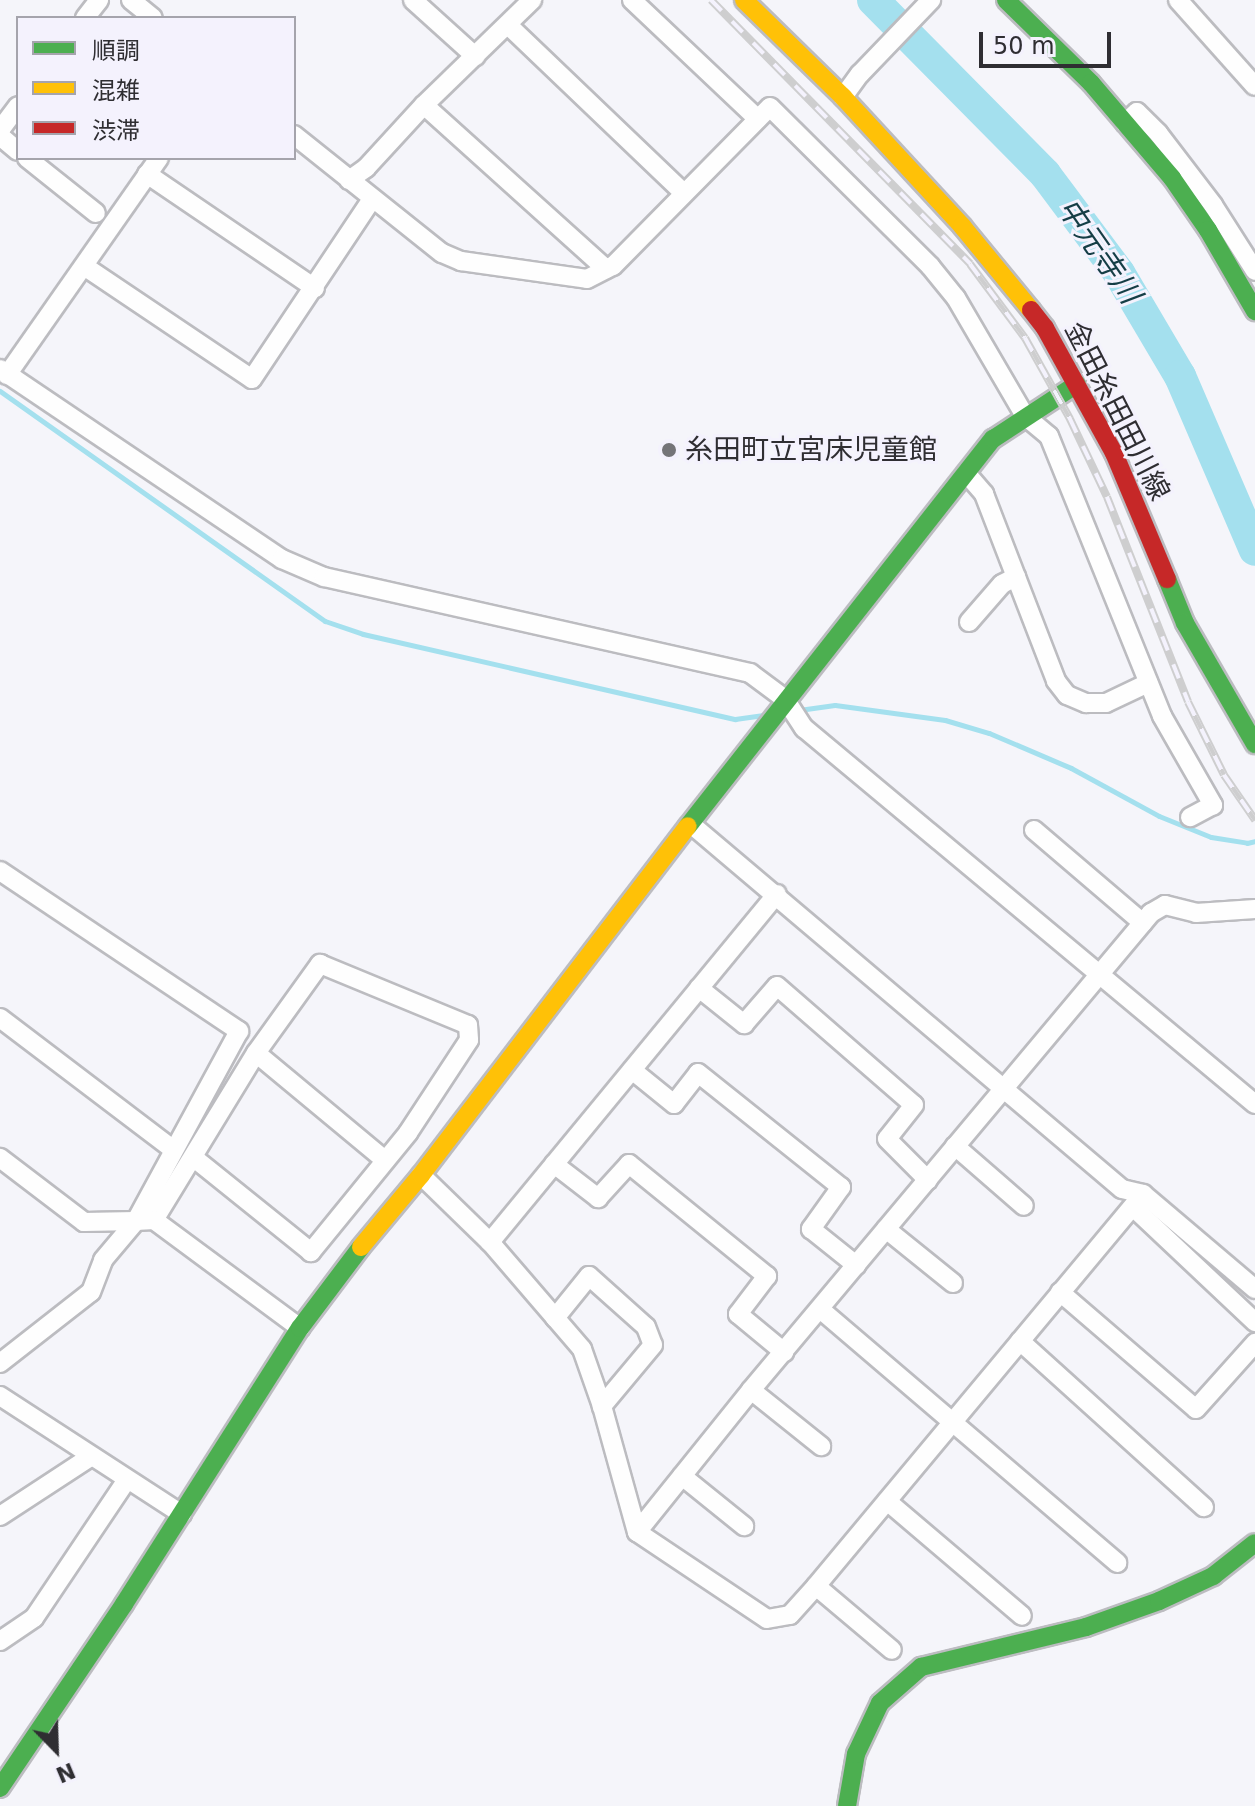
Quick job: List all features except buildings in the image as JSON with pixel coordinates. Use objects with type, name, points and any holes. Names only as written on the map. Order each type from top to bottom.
[{"type":"street","points":[[87,16],[99,0]]},
{"type":"street","points":[[131,0],[151,16]]},
{"type":"street","points":[[413,0],[475,56]]},
{"type":"street","points":[[349,180],[366,168],[424,105],[532,0]]},
{"type":"street","points":[[632,0],[758,119]]},
{"type":"street","name":"金田糸田田川線","points":[[744,0],[843,97],[981,249],[1045,328],[1114,453],[1185,623],[1255,744]]},
{"type":"street","points":[[843,97],[860,74],[931,0]]},
{"type":"street","points":[[1006,0],[1091,83],[1172,178],[1255,311]]},
{"type":"street","points":[[1178,0],[1255,86]]},
{"type":"street","points":[[508,25],[683,192]]},
{"type":"street","points":[[424,105],[606,269]]},
{"type":"street","points":[[296,137],[442,253],[461,261],[587,279],[606,269],[770,107],[930,266],[956,298],[1025,416],[1049,436],[1162,716],[1213,805],[1190,817]]},
{"type":"street","points":[[0,130],[16,109]]},
{"type":"street","points":[[1125,123],[1137,112],[1158,133],[1213,205],[1255,271]]},
{"type":"street","points":[[0,136],[16,149]]},
{"type":"street","points":[[30,160],[96,213]]},
{"type":"street","points":[[158,160],[84,266],[3,372],[282,559],[324,577],[750,673],[785,699],[804,728],[1255,1104]]},
{"type":"street","points":[[147,174],[315,288]]},
{"type":"street","points":[[84,266],[252,379],[372,199]]},
{"type":"street","points":[[0,1788],[182,1514],[300,1328],[692,825],[785,699],[993,439],[1077,384]]},
{"type":"street","points":[[966,473],[984,494],[1056,681],[1067,695],[1086,703],[1106,703],[1148,683]]},
{"type":"street","points":[[969,622],[1002,584],[1016,577]]},
{"type":"street","points":[[692,825],[1122,1189],[1255,1289]]},
{"type":"street","points":[[1034,830],[1143,923]]},
{"type":"street","points":[[0,871],[239,1031],[174,1150],[145,1221]]},
{"type":"street","points":[[490,1242],[777,894]]},
{"type":"street","points":[[637,1532],[751,1390],[1143,923],[1165,905],[1196,913],[1255,909]]},
{"type":"street","points":[[0,1363],[91,1292],[103,1260],[145,1221],[194,1158],[256,1053],[320,964],[468,1025],[469,1040],[408,1133],[311,1252],[194,1158]]},
{"type":"street","points":[[699,988],[744,1024],[777,986],[914,1105],[887,1139],[928,1180]]},
{"type":"street","points":[[0,1018],[174,1150]]},
{"type":"street","points":[[256,1053],[385,1160]]},
{"type":"street","points":[[632,1070],[674,1104],[698,1073],[841,1187],[811,1229],[856,1265]]},
{"type":"street","points":[[955,1146],[1024,1206]]},
{"type":"street","points":[[0,1158],[84,1222],[145,1221],[300,1328]]},
{"type":"street","points":[[554,1164],[598,1198],[629,1164],[767,1276],[738,1314],[784,1352]]},
{"type":"street","points":[[421,1175],[490,1242],[582,1349],[602,1406],[637,1532],[767,1619],[790,1615],[816,1586],[1138,1201]]},
{"type":"street","points":[[1138,1201],[1255,1322]]},
{"type":"street","points":[[886,1229],[953,1283]]},
{"type":"street","points":[[555,1318],[589,1276],[646,1327],[653,1345],[602,1406]]},
{"type":"street","points":[[1060,1292],[1196,1409],[1255,1343]]},
{"type":"street","points":[[820,1309],[1117,1563]]},
{"type":"street","points":[[1020,1341],[1204,1507]]},
{"type":"street","points":[[751,1390],[821,1446]]},
{"type":"street","points":[[0,1396],[126,1481],[182,1514]]},
{"type":"street","points":[[0,1516],[90,1457]]},
{"type":"street","points":[[682,1476],[744,1526]]},
{"type":"street","points":[[0,1641],[34,1618],[126,1481]]},
{"type":"street","points":[[887,1501],[1022,1616]]},
{"type":"street","points":[[847,1806],[856,1754],[880,1703],[921,1667],[1086,1627],[1159,1601],[1213,1576],[1255,1543]]},
{"type":"street","points":[[816,1586],[892,1650]]},
{"type":"waterway","name":"中元寺川","points":[[873,0],[1045,174],[1119,273],[1180,376],[1255,550]]},
{"type":"waterway","points":[[0,391],[325,621],[363,634],[735,719],[762,715]]},
{"type":"waterway","points":[[799,710],[835,705],[945,720],[989,733],[1071,768],[1159,816],[1211,837],[1247,843],[1255,841]]},
{"type":"railway","points":[[711,0],[970,264],[1025,338],[1070,419],[1107,497],[1188,702],[1224,775],[1255,820]]},
{"type":"traffic: fast","points":[[1006,0],[1091,83],[1172,178],[1208,230],[1255,311]]},
{"type":"traffic: fast","points":[[688,826],[993,439],[1077,384]]},
{"type":"traffic: fast","points":[[1167,579],[1185,623],[1255,744]]},
{"type":"traffic: fast","points":[[0,1788],[124,1604],[300,1328],[361,1247]]},
{"type":"traffic: fast","points":[[847,1806],[856,1754],[880,1703],[921,1667],[1086,1627],[1159,1601],[1213,1576],[1255,1543]]},
{"type":"traffic: slow","points":[[744,0],[843,97],[962,226],[1031,310]]},
{"type":"traffic: slow","points":[[361,1247],[421,1175],[688,826]]},
{"type":"traffic: jam","points":[[1031,310],[1045,328],[1114,453],[1167,579]]},
{"type":"place","name":"糸田町立宮床児童館","points":[[669,450]]}]
